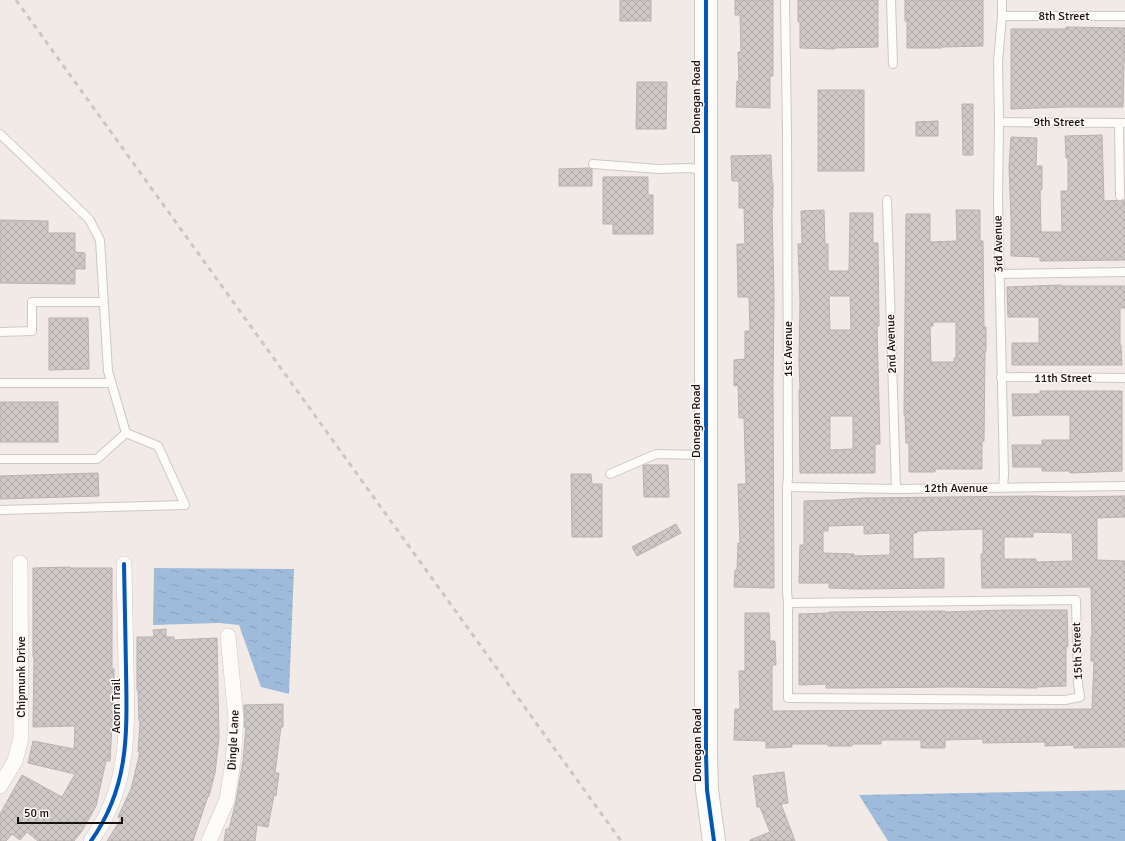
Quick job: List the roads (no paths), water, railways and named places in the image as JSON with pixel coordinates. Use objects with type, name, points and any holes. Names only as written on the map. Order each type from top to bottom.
[{"type":"street","name":"Donegan Road","points":[[706,0],[707,790],[714,841]]},
{"type":"street","name":"Chipmunk Drive","points":[[0,786],[15,761],[20,738],[20,563]]},
{"type":"street","name":"Acorn Trail","points":[[91,841],[102,824],[116,792],[125,756],[127,714],[124,564]]},
{"type":"street","name":"Dingle Lane","points":[[209,841],[227,800],[233,761],[236,719],[228,636]]},
{"type":"lane","name":"1st Avenue","points":[[785,0],[788,131],[788,698]]},
{"type":"lane","points":[[891,0],[893,64]]},
{"type":"lane","name":"3rd Avenue","points":[[1002,0],[998,61],[998,200],[1004,475],[1003,487]]},
{"type":"lane","name":"8th Street","points":[[1002,16],[1125,16]]},
{"type":"lane","name":"9th Street","points":[[999,122],[1122,123],[1120,196]]},
{"type":"lane","points":[[0,134],[89,219],[100,240],[108,371],[126,433]]},
{"type":"lane","points":[[593,164],[659,169],[689,168],[706,170]]},
{"type":"lane","name":"2nd Avenue","points":[[887,200],[896,489]]},
{"type":"lane","points":[[999,274],[1125,272]]},
{"type":"lane","points":[[0,332],[32,331],[32,302],[103,302]]},
{"type":"lane","name":"11th Street","points":[[1001,377],[1125,378]]},
{"type":"lane","points":[[0,383],[111,383]]},
{"type":"lane","points":[[0,459],[97,459],[126,433]]},
{"type":"lane","points":[[0,510],[185,505],[158,446],[126,433]]},
{"type":"lane","points":[[610,474],[656,454],[706,455]]},
{"type":"lane","name":"12th Avenue","points":[[787,488],[896,489],[1125,486]]},
{"type":"lane","name":"15th Street","points":[[788,603],[1076,600],[1078,684],[1080,697],[1065,700],[788,698]]},
{"type":"water","points":[[154,568],[294,569],[289,694],[261,687],[239,625],[219,623],[153,625]]},
{"type":"water","points":[[1125,790],[1125,841],[888,841],[859,795]]},
{"type":"railway","points":[[16,0],[621,841]]}]
